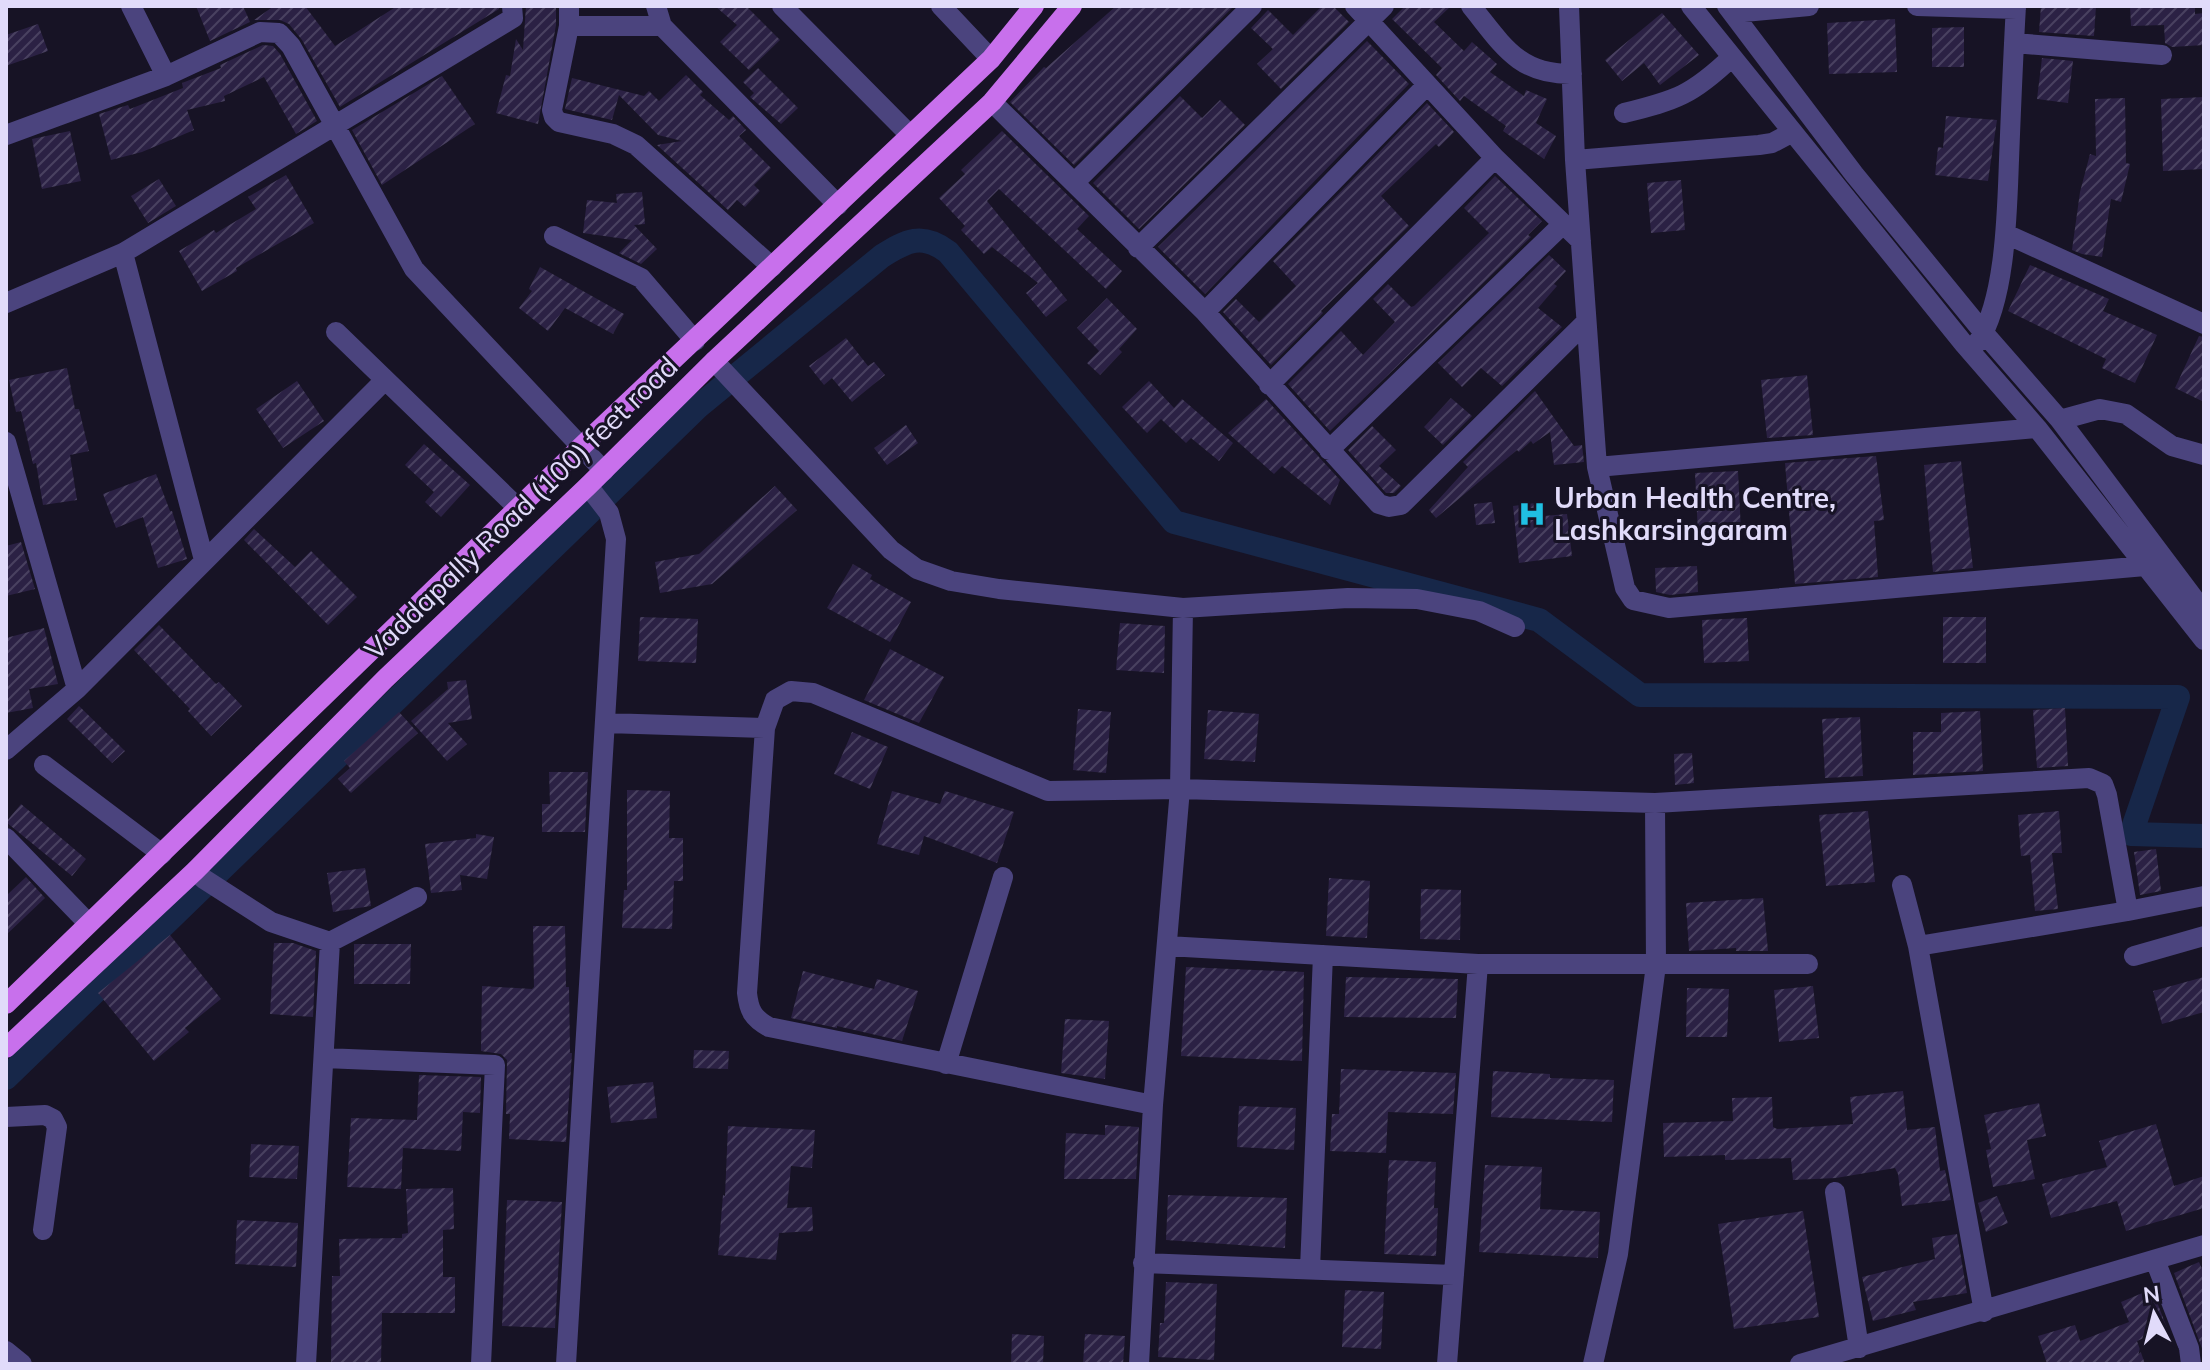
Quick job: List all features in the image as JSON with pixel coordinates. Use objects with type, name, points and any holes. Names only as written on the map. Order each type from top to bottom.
[{"type":"main road","points":[[6,1004],[582,446],[991,59],[1034,6]]},
{"type":"main road","name":"Vaddapally Road (100) feet road","points":[[6,1048],[200,875],[385,679],[591,490],[604,471],[718,366],[923,165],[992,102],[1072,6]]},
{"type":"street","points":[[131,6],[166,76]]},
{"type":"street","points":[[6,303],[123,253],[513,18],[512,6]]},
{"type":"street","points":[[782,6],[903,142]]},
{"type":"street","points":[[941,6],[991,59]]},
{"type":"street","points":[[1075,182],[1252,6]]},
{"type":"street","points":[[1138,248],[1362,14],[1384,6]]},
{"type":"street","points":[[1471,6],[1527,67],[1548,75],[1572,74]]},
{"type":"street","points":[[1569,6],[1575,160],[1597,467],[1625,588],[1633,600],[1669,608],[2145,566]]},
{"type":"street","points":[[1691,6],[1971,353],[2037,428],[2204,640]]},
{"type":"street","points":[[1730,10],[1809,6]]},
{"type":"street","points":[[1917,6],[2016,8],[2006,234],[1995,295],[1984,333],[1971,353]]},
{"type":"street","points":[[1730,10],[1854,174],[1984,333],[2060,420],[2204,612]]},
{"type":"street","points":[[1362,14],[1495,158],[1581,241]]},
{"type":"street","points":[[772,267],[636,145],[613,134],[559,122],[554,117],[552,110],[569,16],[659,16],[842,201]]},
{"type":"street","points":[[6,133],[166,76],[260,32],[279,33],[291,46],[414,269],[604,471]]},
{"type":"street","points":[[2014,43],[2162,55]]},
{"type":"street","points":[[1624,113],[1691,92],[1732,57]]},
{"type":"street","points":[[1205,312],[1427,85]]},
{"type":"street","points":[[992,102],[1205,312],[1379,504],[1389,507],[1401,505],[1586,322]]},
{"type":"street","points":[[1575,160],[1759,145],[1772,143],[1793,132]]},
{"type":"street","points":[[1269,385],[1495,158]]},
{"type":"street","points":[[1329,450],[1563,224]]},
{"type":"street","points":[[2006,234],[2204,324]]},
{"type":"street","points":[[554,236],[641,278],[695,341]]},
{"type":"street","points":[[123,253],[204,560]]},
{"type":"street","points":[[336,332],[518,508]]},
{"type":"street","points":[[718,366],[891,550],[917,569],[951,581],[1183,608],[1348,598],[1417,599],[1479,611],[1515,627]]},
{"type":"street","points":[[6,750],[77,689],[385,380]]},
{"type":"street","points":[[2060,420],[2100,409],[2126,414],[2172,446],[2204,455]]},
{"type":"street","points":[[1597,467],[2037,428]]},
{"type":"street","points":[[6,442],[77,689]]},
{"type":"street","points":[[566,1364],[616,539],[609,513],[591,490]]},
{"type":"street","points":[[1139,1364],[1153,1105],[1180,789],[1183,608]]},
{"type":"street","points":[[1153,1105],[769,1027],[755,1020],[749,1010],[747,993],[765,728],[775,700],[791,691],[813,693],[1048,791],[1180,789],[1655,803],[2089,778],[2103,784],[2107,795],[2128,911]]},
{"type":"street","points":[[606,723],[765,728]]},
{"type":"street","points":[[44,765],[162,854]]},
{"type":"street","points":[[1593,1364],[1618,1254],[1656,965],[1655,803]]},
{"type":"street","points":[[6,838],[88,923]]},
{"type":"street","points":[[200,875],[271,922],[330,942],[417,897]]},
{"type":"street","points":[[946,1064],[1003,877]]},
{"type":"street","points":[[1902,885],[1918,946],[1984,1312]]},
{"type":"street","points":[[1918,946],[2204,896]]},
{"type":"street","points":[[2134,956],[2204,936]]},
{"type":"street","points":[[306,1364],[330,942]]},
{"type":"street","points":[[1167,946],[1478,964],[1808,964]]},
{"type":"street","points":[[1310,1269],[1323,955]]},
{"type":"street","points":[[1447,1364],[1478,964]]},
{"type":"street","points":[[324,1058],[495,1065],[481,1364]]},
{"type":"street","points":[[6,1117],[45,1115],[53,1119],[57,1127],[43,1230]]},
{"type":"street","points":[[1835,1192],[1859,1348]]},
{"type":"street","points":[[1800,1364],[2204,1245]]},
{"type":"street","points":[[2155,1260],[2189,1348],[2191,1364]]},
{"type":"street","points":[[1143,1263],[1454,1275]]},
{"type":"street","points":[[6,1351],[22,1364]]},
{"type":"building","points":[[196,6],[243,6],[250,22],[210,41]]},
{"type":"building","points":[[274,6],[305,6],[335,46],[397,6],[499,6],[499,9],[340,107],[302,40],[289,24],[280,20],[254,20]]},
{"type":"building","points":[[526,6],[556,7],[556,25],[538,124],[496,113],[506,75],[510,76],[516,39],[523,50]]},
{"type":"building","points":[[715,6],[746,6],[780,40],[749,70],[720,42],[737,25]]},
{"type":"building","points":[[1116,6],[1234,6],[1074,165],[1010,102],[1044,67]]},
{"type":"building","points":[[1322,6],[1333,6],[1349,22],[1281,89],[1257,64],[1273,49],[1251,28],[1268,10],[1293,35]]},
{"type":"building","points":[[1405,6],[1451,6],[1434,22],[1464,51],[1472,42],[1497,64],[1490,72],[1524,96],[1526,90],[1547,99],[1536,123],[1556,136],[1544,159],[1503,131],[1506,126],[1464,96],[1460,101],[1436,75],[1442,68],[1392,19]]},
{"type":"building","points":[[2041,6],[2096,6],[2094,36],[2039,32]]},
{"type":"building","points":[[2130,6],[2195,6],[2195,14],[2204,13],[2204,45],[2172,47],[2165,43],[2164,25],[2131,26]]},
{"type":"building","points":[[1662,13],[1699,55],[1660,85],[1644,63],[1622,81],[1605,60]]},
{"type":"building","points":[[1895,19],[1897,72],[1829,74],[1827,23]]},
{"type":"building","points":[[38,24],[48,51],[6,66],[6,35]]},
{"type":"building","points":[[1964,27],[1964,67],[1932,67],[1932,28]]},
{"type":"building","points":[[1367,41],[1409,84],[1205,294],[1158,247]]},
{"type":"building","points":[[263,45],[273,46],[280,54],[317,121],[296,134],[264,77],[224,96],[225,101],[187,110],[194,130],[142,152],[111,160],[99,114],[128,105],[130,109],[183,88],[182,83],[221,68],[220,65]]},
{"type":"building","points":[[2042,58],[2073,61],[2068,103],[2037,99]]},
{"type":"building","points":[[758,68],[798,108],[781,124],[750,97],[754,93],[743,82]]},
{"type":"building","points":[[686,75],[703,92],[700,95],[729,120],[733,116],[746,130],[739,136],[771,168],[754,185],[760,191],[745,207],[737,200],[728,210],[657,145],[682,141],[658,135],[619,95],[612,120],[565,109],[572,78],[644,96],[649,91],[659,101]]},
{"type":"building","points":[[442,76],[475,124],[382,185],[352,130]]},
{"type":"building","points":[[1180,96],[1202,118],[1220,100],[1245,125],[1139,229],[1093,183]]},
{"type":"building","points":[[2204,97],[2204,169],[2163,171],[2161,99]]},
{"type":"building","points":[[2125,98],[2126,163],[2130,164],[2121,202],[2111,199],[2102,257],[2082,254],[2072,250],[2080,192],[2090,154],[2096,156],[2095,99]]},
{"type":"building","points":[[1427,103],[1454,132],[1439,147],[1436,144],[1381,196],[1409,226],[1321,311],[1323,313],[1271,365],[1223,312],[1236,299],[1259,322],[1296,286],[1273,261]]},
{"type":"building","points":[[1946,116],[1997,120],[1988,181],[1935,175],[1938,147],[1943,148]]},
{"type":"building","points":[[70,131],[81,181],[42,189],[32,139]]},
{"type":"building","points":[[1002,131],[1089,216],[1077,229],[1122,271],[1106,289],[999,189],[987,201],[1067,300],[1046,317],[1026,293],[1038,283],[992,247],[984,254],[961,230],[965,226],[939,198],[965,174],[961,170]]},
{"type":"building","points":[[286,175],[314,223],[202,291],[179,251],[256,209],[248,197]]},
{"type":"building","points":[[1495,176],[1542,221],[1528,235],[1531,237],[1330,431],[1288,384],[1341,331],[1363,355],[1395,322],[1373,299],[1388,284],[1411,307],[1414,306],[1489,233],[1464,208]]},
{"type":"building","points":[[159,179],[176,206],[148,223],[131,196]]},
{"type":"building","points":[[1681,180],[1685,230],[1651,233],[1647,183]]},
{"type":"building","points":[[642,192],[645,224],[634,225],[657,249],[641,264],[619,253],[632,240],[583,233],[587,200],[617,203],[616,194]]},
{"type":"building","points":[[1549,255],[1566,271],[1538,308],[1562,327],[1502,386],[1481,368],[1462,387],[1438,363]]},
{"type":"building","points":[[2030,265],[2109,299],[2103,311],[2157,335],[2135,383],[2102,368],[2106,359],[2008,311]]},
{"type":"building","points":[[540,267],[624,314],[613,334],[565,308],[548,331],[519,308],[532,291],[529,289]]},
{"type":"building","points":[[1107,298],[1137,329],[1119,349],[1122,352],[1100,375],[1087,363],[1099,351],[1077,328]]},
{"type":"building","points":[[2199,336],[2204,337],[2204,402],[2175,388]]},
{"type":"building","points":[[846,338],[868,366],[874,362],[885,375],[852,402],[832,378],[824,385],[809,366]]},
{"type":"building","points":[[67,368],[75,409],[79,409],[89,451],[70,455],[77,500],[43,505],[36,463],[33,464],[21,411],[16,412],[9,380]]},
{"type":"building","points":[[1807,375],[1813,435],[1767,438],[1761,380]]},
{"type":"building","points":[[297,381],[324,421],[283,448],[256,409]]},
{"type":"building","points":[[1149,381],[1174,408],[1182,399],[1233,443],[1219,461],[1191,438],[1186,443],[1161,419],[1147,433],[1122,407]]},
{"type":"building","points":[[1535,391],[1574,446],[1582,445],[1584,462],[1554,465],[1550,432],[1533,444],[1531,441],[1519,452],[1517,450],[1436,518],[1429,510],[1468,467],[1463,462]]},
{"type":"building","points":[[1451,398],[1472,416],[1443,445],[1424,427]]},
{"type":"building","points":[[1266,399],[1340,480],[1330,505],[1282,466],[1274,474],[1228,433]]},
{"type":"building","points":[[906,425],[918,443],[887,465],[874,448]]},
{"type":"building","points":[[1372,426],[1396,450],[1379,466],[1401,486],[1394,493],[1386,493],[1348,450]]},
{"type":"building","points":[[424,444],[470,485],[441,517],[425,502],[434,492],[405,465]]},
{"type":"building","points":[[1876,456],[1884,520],[1874,521],[1878,577],[1795,584],[1785,463]]},
{"type":"building","points":[[1961,461],[1973,568],[1933,572],[1924,465]]},
{"type":"building","points":[[1738,471],[1741,531],[1698,534],[1695,473]]},
{"type":"building","points":[[156,474],[187,559],[158,568],[143,517],[116,528],[103,494]]},
{"type":"building","points":[[775,486],[797,510],[712,584],[660,593],[655,562],[699,554]]},
{"type":"building","points":[[1492,502],[1495,523],[1476,525],[1474,504]]},
{"type":"building","points":[[1543,502],[1544,516],[1567,514],[1572,556],[1519,563],[1513,506]]},
{"type":"building","points":[[254,529],[295,567],[311,551],[357,597],[328,625],[244,540]]},
{"type":"building","points":[[21,542],[35,589],[6,596],[6,546]]},
{"type":"building","points":[[853,564],[872,575],[870,579],[911,602],[890,642],[827,608]]},
{"type":"building","points":[[1697,566],[1698,592],[1670,595],[1656,592],[1655,568]]},
{"type":"building","points":[[640,617],[698,619],[696,663],[638,661]]},
{"type":"building","points":[[1943,617],[1986,617],[1986,663],[1943,663]]},
{"type":"building","points":[[1747,618],[1749,661],[1704,663],[1702,620]]},
{"type":"building","points":[[1120,623],[1165,626],[1164,673],[1116,670]]},
{"type":"building","points":[[159,625],[216,684],[219,682],[242,706],[211,736],[134,650]]},
{"type":"building","points":[[44,628],[58,684],[29,689],[33,708],[6,713],[6,638]]},
{"type":"building","points":[[890,649],[944,677],[919,723],[864,700]]},
{"type":"building","points":[[466,680],[472,719],[448,723],[467,744],[447,761],[411,721],[448,689],[447,682]]},
{"type":"building","points":[[79,706],[125,751],[112,763],[67,719]]},
{"type":"building","points":[[2065,708],[2068,766],[2037,768],[2033,710]]},
{"type":"building","points":[[1078,709],[1111,712],[1106,773],[1073,770]]},
{"type":"building","points":[[1208,710],[1259,714],[1255,762],[1204,759]]},
{"type":"building","points":[[1980,711],[1983,771],[1913,775],[1913,732],[1941,732],[1941,713]]},
{"type":"building","points":[[399,712],[418,733],[351,793],[338,779],[350,768],[344,761]]},
{"type":"building","points":[[1860,717],[1863,776],[1825,778],[1822,719]]},
{"type":"building","points":[[852,732],[888,747],[870,789],[834,774]]},
{"type":"building","points":[[1692,753],[1694,783],[1675,785],[1674,754]]},
{"type":"building","points":[[549,772],[588,772],[585,832],[542,832],[542,804],[550,804]]},
{"type":"building","points":[[627,790],[670,791],[669,838],[683,838],[683,881],[674,881],[672,929],[622,928],[624,890],[627,890]]},
{"type":"building","points":[[892,791],[940,804],[945,791],[1014,812],[997,863],[924,836],[919,855],[877,844]]},
{"type":"building","points":[[21,804],[86,859],[72,876],[6,822]]},
{"type":"building","points":[[1868,811],[1875,882],[1826,886],[1819,815]]},
{"type":"building","points":[[2059,811],[2062,853],[2052,853],[2058,909],[2035,911],[2030,855],[2021,856],[2018,815]]},
{"type":"building","points":[[476,834],[494,837],[487,879],[460,875],[462,890],[431,893],[425,844],[476,838]]},
{"type":"building","points":[[2156,849],[2161,891],[2140,895],[2134,852]]},
{"type":"building","points":[[365,868],[371,906],[333,912],[327,873]]},
{"type":"building","points":[[26,877],[45,898],[6,935],[6,896]]},
{"type":"building","points":[[1329,878],[1370,881],[1367,938],[1326,936]]},
{"type":"building","points":[[1421,889],[1461,890],[1460,940],[1420,939]]},
{"type":"building","points":[[1763,898],[1768,951],[1736,951],[1736,948],[1689,951],[1686,903]]},
{"type":"building","points":[[533,926],[565,926],[572,1053],[566,1142],[509,1139],[507,1060],[501,1054],[481,1051],[482,986],[534,987]]},
{"type":"building","points":[[170,935],[221,999],[185,1028],[189,1032],[154,1061],[98,993]]},
{"type":"building","points":[[274,943],[293,943],[316,951],[313,1017],[270,1014]]},
{"type":"building","points":[[354,944],[411,944],[410,984],[354,984]]},
{"type":"building","points":[[1186,967],[1304,972],[1302,1061],[1181,1056]]},
{"type":"building","points":[[803,971],[874,989],[877,979],[918,991],[902,1041],[791,1018]]},
{"type":"building","points":[[1346,977],[1458,979],[1456,1018],[1344,1017]]},
{"type":"building","points":[[2204,977],[2204,1012],[2162,1024],[2153,991]]},
{"type":"building","points":[[1813,986],[1819,1038],[1779,1042],[1774,990]]},
{"type":"building","points":[[1687,988],[1729,989],[1727,1037],[1686,1037]]},
{"type":"building","points":[[1065,1019],[1109,1021],[1105,1079],[1061,1073]]},
{"type":"building","points":[[694,1050],[729,1051],[728,1069],[693,1068]]},
{"type":"building","points":[[1341,1069],[1456,1073],[1453,1114],[1388,1112],[1386,1153],[1330,1151],[1332,1114],[1339,1114]]},
{"type":"building","points":[[1493,1071],[1550,1074],[1550,1078],[1614,1080],[1612,1122],[1491,1117]]},
{"type":"building","points":[[419,1075],[481,1077],[480,1113],[463,1112],[461,1151],[403,1148],[401,1189],[347,1187],[351,1118],[417,1120]]},
{"type":"building","points":[[653,1082],[657,1118],[611,1123],[607,1087]]},
{"type":"building","points":[[1903,1091],[1907,1130],[1935,1127],[1940,1171],[1945,1170],[1951,1200],[1902,1206],[1895,1168],[1836,1178],[1793,1180],[1791,1158],[1725,1160],[1725,1155],[1664,1157],[1663,1123],[1733,1121],[1732,1098],[1772,1097],[1773,1127],[1777,1129],[1853,1124],[1850,1097]]},
{"type":"building","points":[[2039,1103],[2046,1136],[2027,1140],[2035,1179],[1993,1187],[1986,1150],[1991,1149],[1984,1115]]},
{"type":"building","points":[[1239,1106],[1296,1108],[1294,1150],[1237,1147]]},
{"type":"building","points":[[2156,1124],[2174,1186],[2204,1176],[2204,1208],[2126,1231],[2117,1201],[2051,1218],[2042,1184],[2107,1167],[2099,1141]]},
{"type":"building","points":[[1105,1125],[1139,1127],[1136,1179],[1064,1179],[1066,1133],[1105,1135]]},
{"type":"building","points":[[728,1126],[815,1130],[812,1168],[791,1166],[787,1208],[812,1207],[813,1231],[779,1233],[776,1260],[718,1255],[725,1196]]},
{"type":"building","points":[[251,1144],[299,1146],[297,1179],[249,1177]]},
{"type":"building","points":[[1389,1160],[1436,1162],[1436,1256],[1384,1254]]},
{"type":"building","points":[[1485,1165],[1542,1167],[1540,1209],[1600,1212],[1598,1258],[1479,1252]]},
{"type":"building","points":[[453,1188],[454,1229],[443,1230],[443,1277],[455,1277],[455,1313],[382,1313],[381,1364],[331,1364],[332,1276],[340,1276],[339,1239],[402,1238],[402,1234],[408,1233],[406,1189]]},
{"type":"building","points":[[1168,1195],[1287,1198],[1285,1248],[1166,1240]]},
{"type":"building","points":[[1997,1196],[2008,1223],[1986,1232],[1978,1203]]},
{"type":"building","points":[[507,1200],[562,1202],[555,1328],[502,1326]]},
{"type":"building","points":[[1803,1211],[1819,1317],[1734,1329],[1718,1224]]},
{"type":"building","points":[[237,1220],[298,1223],[296,1267],[235,1264]]},
{"type":"building","points":[[1957,1234],[1967,1293],[1913,1302],[1916,1310],[1873,1321],[1862,1277],[1935,1259],[1932,1238]]},
{"type":"building","points":[[2199,1262],[2204,1273],[2204,1354],[2174,1273]]},
{"type":"building","points":[[1166,1282],[1217,1284],[1214,1360],[1158,1357]]},
{"type":"building","points":[[2152,1289],[2167,1328],[2137,1341],[2145,1364],[2047,1364],[2038,1336],[2075,1325],[2080,1341],[2129,1322],[2121,1302]]},
{"type":"building","points":[[1345,1290],[1384,1292],[1381,1349],[1342,1347]]},
{"type":"building","points":[[1012,1334],[1044,1336],[1043,1364],[1011,1364]]},
{"type":"building","points":[[1085,1334],[1125,1336],[1123,1364],[1083,1364]]},
{"type":"waterway","points":[[6,1078],[699,406],[882,256],[914,241],[930,242],[948,252],[1174,522],[1539,620],[1640,695],[2178,697],[2131,834],[2204,836]]},
{"type":"place","name":"Urban Health Centre, Lashkarsingaram","points":[[1532,514]]}]
